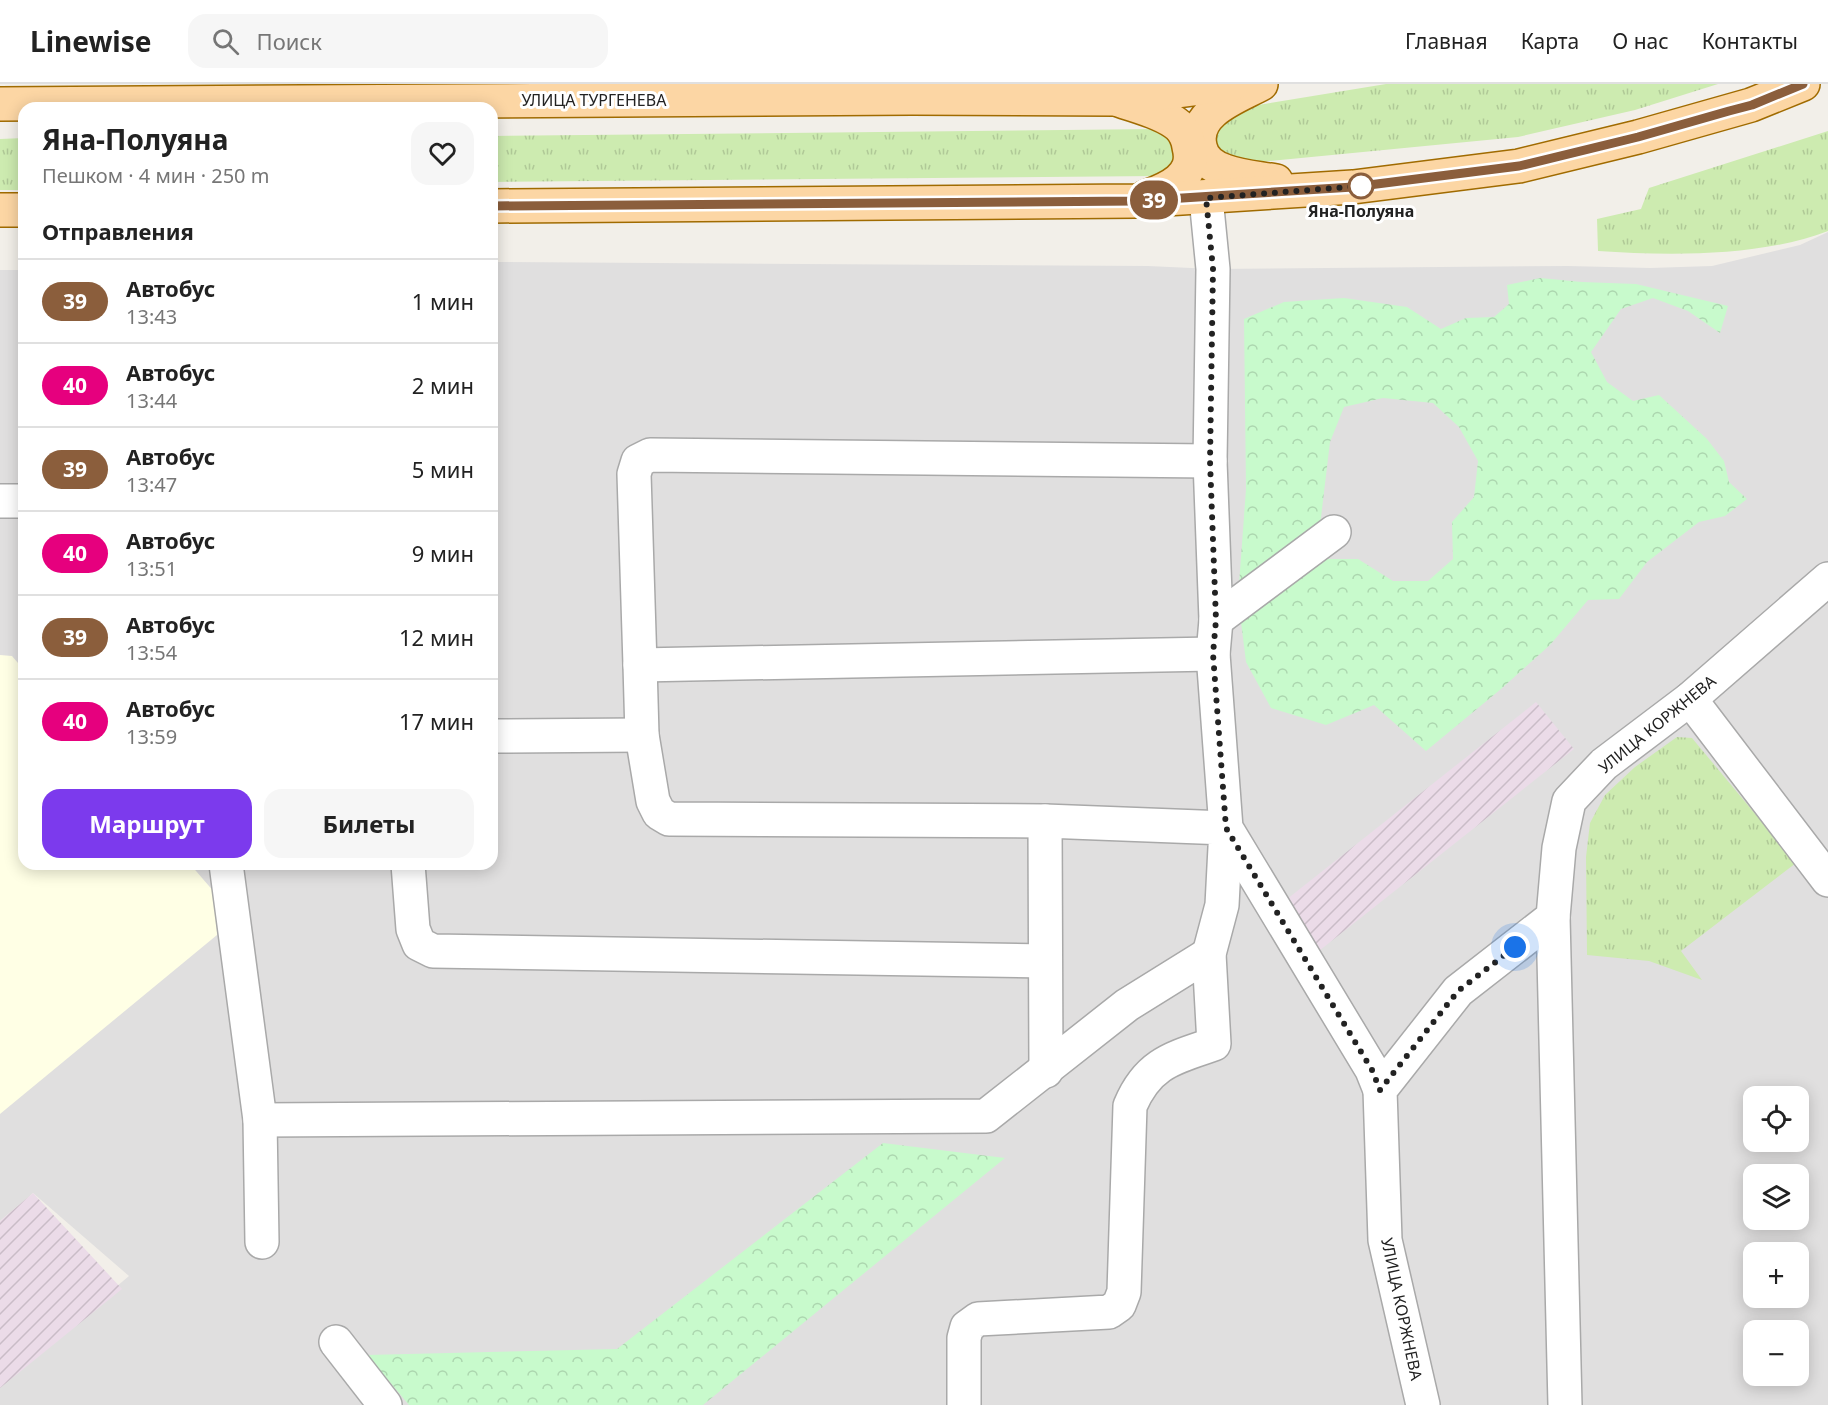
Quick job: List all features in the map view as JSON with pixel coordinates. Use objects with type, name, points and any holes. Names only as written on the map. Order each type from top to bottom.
[{"type":"main road","name":"УЛИЦА ТУРГЕНЕВА","points":[[0,104],[74,94],[912,91],[1116,99],[1232,84]]},
{"type":"main road","points":[[1206,198],[1199,130],[1205,118],[1218,108],[1261,84]]},
{"type":"main road","name":"УЛИЦА ТУРГЕНЕВА","points":[[498,206],[1136,201],[1353,187],[1519,166],[1638,137],[1752,105],[1803,84]]},
{"type":"main road","name":"УЛИЦА ТУРГЕНЕВА","points":[[1116,99],[1163,117],[1179,126],[1186,136],[1191,151],[1189,167],[1180,180],[1170,188],[1136,201]]},
{"type":"main road","name":"УЛИЦА ТУРГЕНЕВА","points":[[1201,152],[1210,164],[1225,171],[1315,189]]},
{"type":"main road","points":[[0,210],[18,210]]},
{"type":"street","points":[[964,1405],[964,1338],[968,1327],[978,1320],[1108,1312],[1119,1305],[1124,1292],[1130,1106],[1138,1087],[1156,1068],[1176,1057],[1214,1044],[1209,954],[1222,905],[1226,828],[1213,654],[1216,620],[1210,461],[1213,269],[1206,198]]},
{"type":"street","points":[[1210,461],[650,455],[638,461],[634,474],[642,735],[653,801],[659,813],[669,819],[1045,821],[1226,828]]},
{"type":"street","points":[[0,501],[18,501]]},
{"type":"street","points":[[1216,620],[1334,532]]},
{"type":"street","name":"УЛИЦА КОРЖНЕВА","points":[[1565,1405],[1553,917],[1558,848],[1569,801],[1604,764],[1690,699],[1828,579]]},
{"type":"street","points":[[640,665],[1213,654]]},
{"type":"street","points":[[1690,699],[1828,880]]},
{"type":"street","points":[[498,736],[642,735]]},
{"type":"street","points":[[1045,821],[1046,1071]]},
{"type":"street","points":[[1226,828],[1372,1070],[1380,1090],[1458,991],[1553,917]]},
{"type":"street","points":[[227,870],[260,1120],[262,1242]]},
{"type":"street","points":[[408,870],[413,929],[419,944],[433,951],[1045,961]]},
{"type":"street","points":[[260,1120],[986,1116],[1127,1005],[1209,954]]},
{"type":"street","name":"УЛИЦА КОРЖНЕВА","points":[[1380,1090],[1385,1240],[1424,1405]]},
{"type":"street","points":[[336,1342],[386,1405]]},
{"type":"shaded area","points":[[1828,232],[1828,1405],[0,1405],[0,1385],[129,1276],[33,1193],[0,1221],[0,270],[18,270],[18,870],[498,870],[498,262],[1148,266],[1213,269],[1568,266],[1650,268],[1712,266],[1800,245]]},
{"type":"shaded area","points":[[0,655],[12,656],[18,663],[18,870],[195,870],[215,893],[217,935],[0,1114]]},
{"type":"shaded area","points":[[1536,702],[1574,749],[1310,958],[1272,911]]},
{"type":"shaded area","points":[[33,1193],[122,1289],[0,1388],[0,1221]]},
{"type":"green space","points":[[1386,84],[1718,84],[1635,110],[1518,137],[1239,164],[1217,151],[1214,134],[1234,109]]},
{"type":"green space","points":[[1157,129],[1174,138],[1175,166],[1158,176],[498,182],[498,136]]},
{"type":"green space","points":[[1828,131],[1828,231],[1774,246],[1714,253],[1654,254],[1598,251],[1597,219],[1641,209],[1649,188]]},
{"type":"green space","points":[[18,138],[18,190],[0,190],[0,139]]},
{"type":"green space","points":[[1540,278],[1636,284],[1728,306],[1720,333],[1688,311],[1653,298],[1621,309],[1591,352],[1607,382],[1633,401],[1659,395],[1707,439],[1724,461],[1729,482],[1747,499],[1725,516],[1699,522],[1647,562],[1619,599],[1588,600],[1550,645],[1426,751],[1374,705],[1326,725],[1271,708],[1246,662],[1238,598],[1246,489],[1244,319],[1284,302],[1344,298],[1407,307],[1441,329],[1466,318],[1494,317],[1509,304],[1507,285]],"holes":[[[1383,398],[1433,403],[1459,427],[1478,461],[1474,497],[1452,522],[1453,559],[1428,581],[1393,581],[1358,559],[1323,559],[1319,534],[1330,442],[1344,407]]]},
{"type":"green space","points":[[1677,737],[1692,738],[1796,863],[1681,951],[1702,980],[1649,961],[1587,955],[1586,857],[1590,823],[1605,795],[1635,767]]},
{"type":"green space","points":[[883,1143],[1005,1158],[703,1405],[409,1405],[367,1355],[617,1349]]},
{"type":"bus line","name":"39","points":[[498,206],[1136,201],[1353,187],[1519,166],[1638,137],[1752,105],[1803,84]]},
{"type":"place","name":"Яна-Полуяна","points":[[1361,186]]},
{"type":"route","points":[[1361,186],[1206,198],[1213,269],[1210,461],[1216,620],[1213,654],[1226,828],[1372,1070],[1380,1090],[1458,991],[1515,947]]}]
